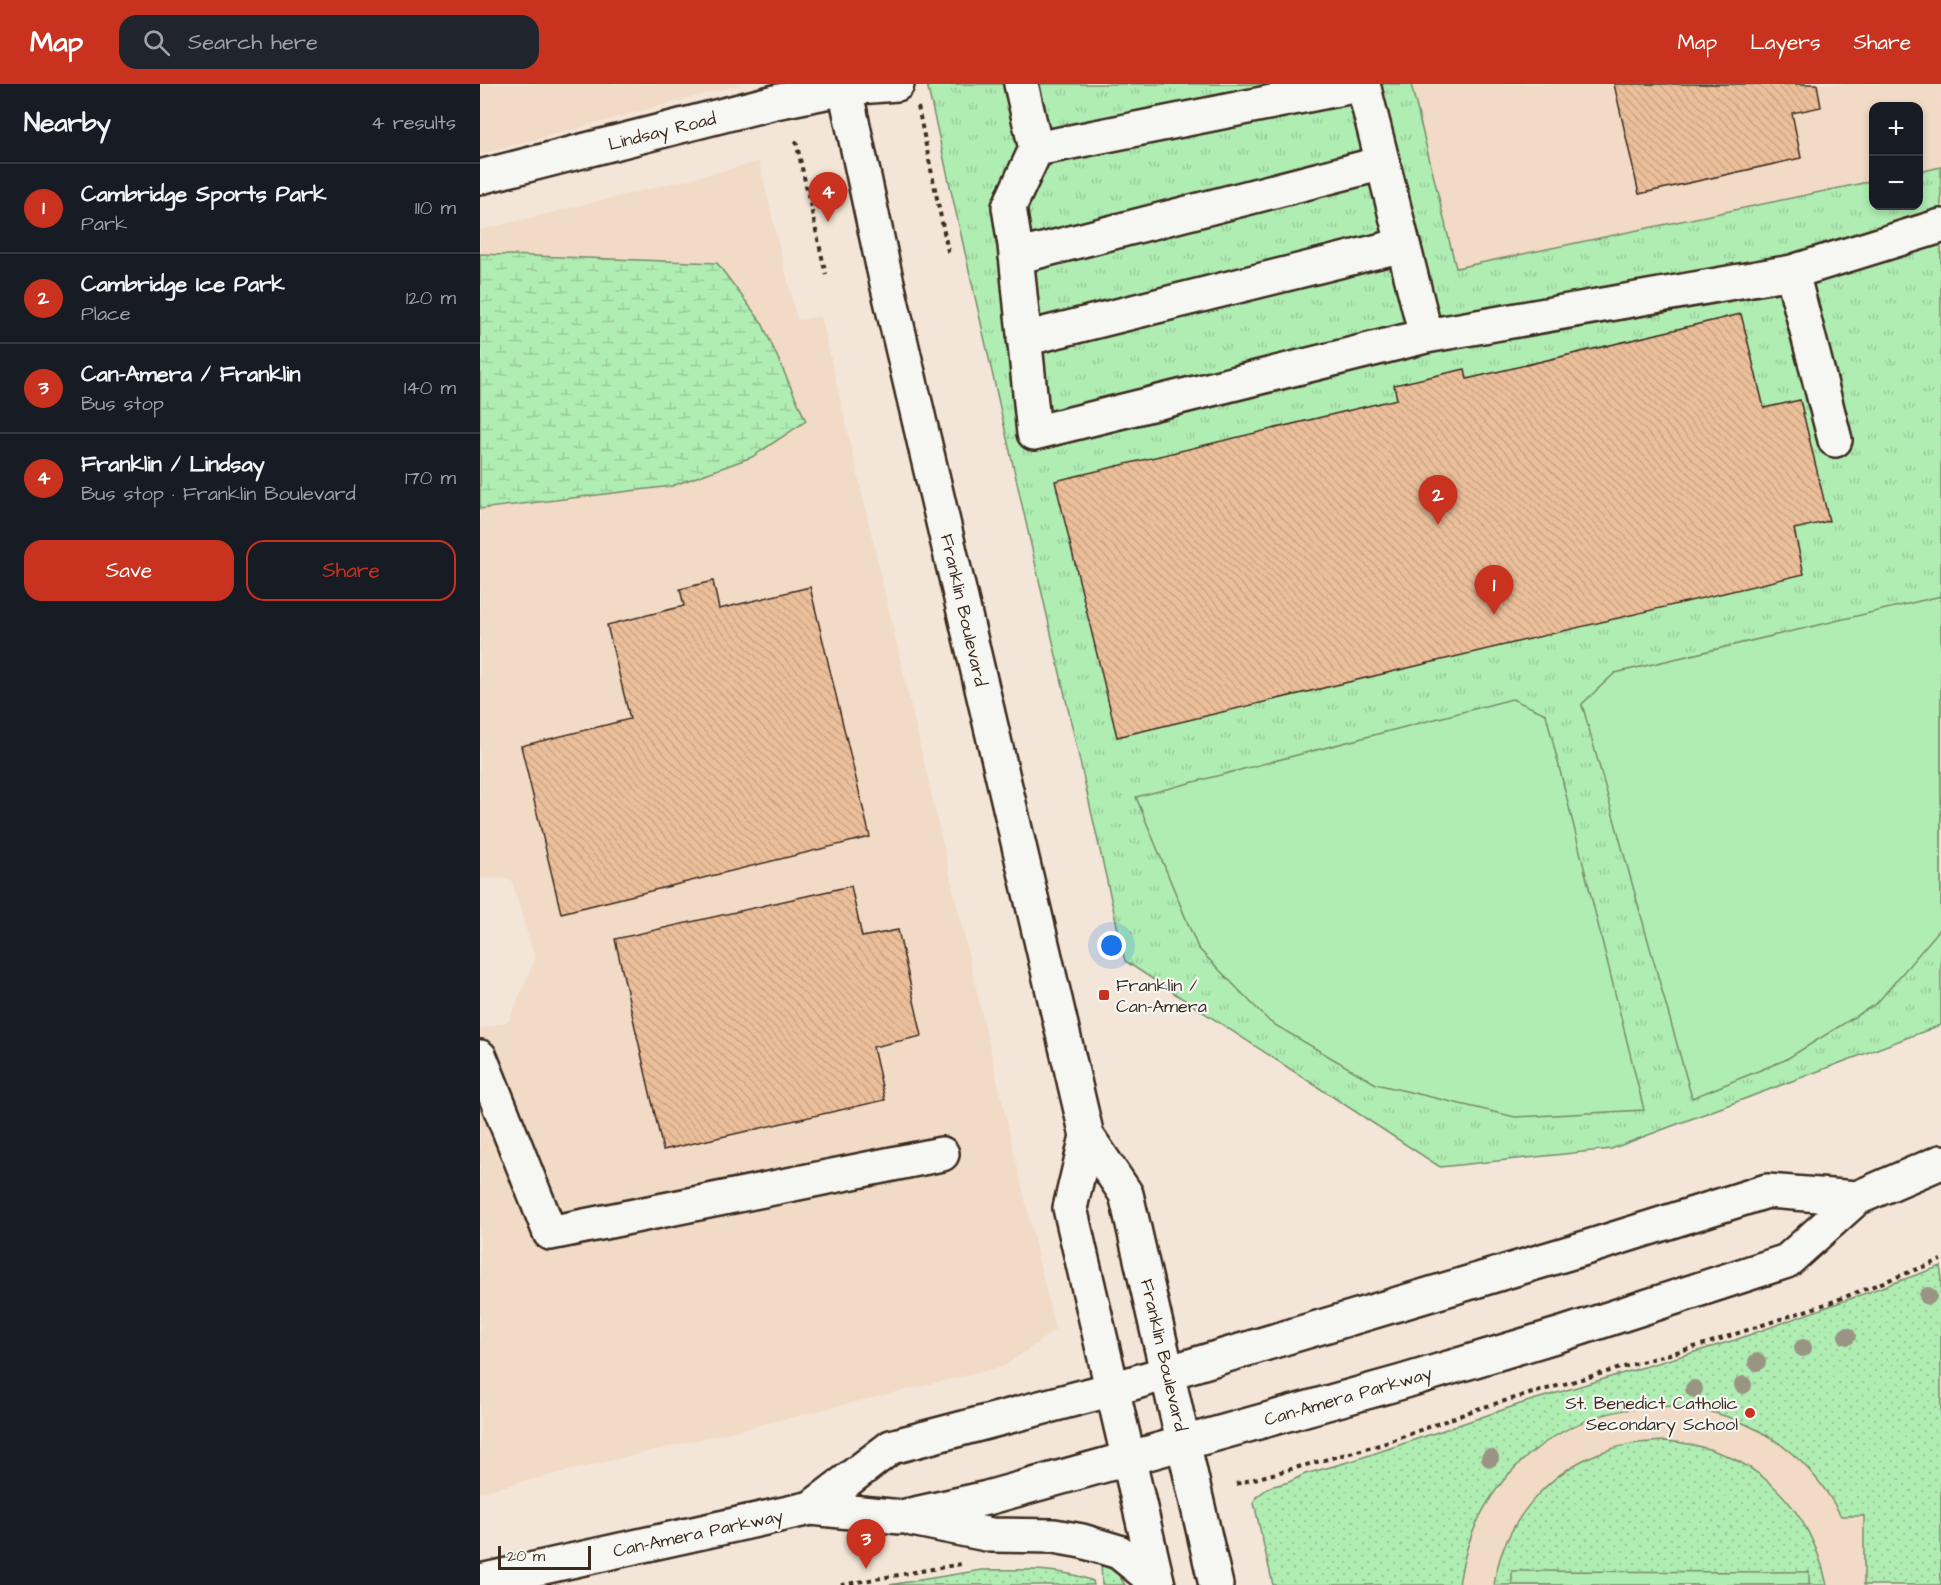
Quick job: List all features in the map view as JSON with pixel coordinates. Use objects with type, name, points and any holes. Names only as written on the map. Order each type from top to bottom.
[{"type":"main road","points":[[1021,84],[1036,149],[1009,207],[1017,257],[1034,433],[1426,336],[1792,272],[1941,226]]},
{"type":"main road","points":[[1036,149],[1363,84],[1426,336]]},
{"type":"main road","name":"Lindsay Road","points":[[480,177],[845,86],[906,90]]},
{"type":"main road","name":"Franklin Boulevard","points":[[845,86],[883,266],[1087,1136],[1126,1194],[1216,1585]]},
{"type":"main road","points":[[1017,257],[1383,163]]},
{"type":"main road","points":[[1024,339],[1403,245]]},
{"type":"main road","points":[[1792,272],[1835,440]]},
{"type":"main road","points":[[480,1057],[550,1233],[942,1154]]},
{"type":"main road","name":"Franklin Boulevard","points":[[1087,1136],[1070,1208],[1158,1584]]},
{"type":"main road","name":"Can-Amera Parkway","points":[[480,1581],[811,1508],[901,1517],[987,1498],[1402,1382],[1565,1333],[1787,1261],[1857,1198],[1941,1162]]},
{"type":"main road","name":"Can-Amera Parkway","points":[[811,1508],[891,1447],[1168,1373],[1767,1191],[1857,1198]]},
{"type":"main road","points":[[901,1517],[991,1535],[1054,1536],[1082,1541],[1119,1552],[1158,1584]]},
{"type":"path","points":[[906,90],[949,256]]},
{"type":"path","points":[[796,141],[826,275]]},
{"type":"path","points":[[1236,1484],[1383,1444],[1480,1408],[1708,1343],[1828,1303],[1941,1260]]},
{"type":"path","points":[[841,1585],[969,1563]]},
{"type":"shaded area","points":[[480,84],[742,84],[480,154]]},
{"type":"shaded area","points":[[1411,84],[1941,84],[1941,167],[1923,171],[1923,102],[1869,102],[1869,182],[1456,268]]},
{"type":"shaded area","points":[[759,162],[797,320],[821,316],[1055,1330],[1005,1366],[480,1492],[480,1029],[509,1021],[535,959],[511,879],[480,878],[480,230]]},
{"type":"shaded area","name":"St. Benedict Catholic Secondary School","points":[[1941,1283],[1941,1585],[1400,1585],[1486,1436]]},
{"type":"green space","points":[[927,84],[1411,84],[1456,268],[1869,182],[1869,210],[1923,210],[1923,171],[1941,167],[1941,1025],[1611,1149],[1440,1167],[1125,961]]},
{"type":"green space","points":[[480,254],[717,263],[762,323],[806,421],[752,457],[672,486],[480,509]]},
{"type":"green space","points":[[1941,596],[1941,928],[1877,1003],[1785,1060],[1692,1098],[1582,704],[1615,673]]},
{"type":"green space","points":[[1512,699],[1546,714],[1644,1110],[1515,1117],[1376,1084],[1270,1022],[1198,948],[1136,797]]},
{"type":"green space","points":[[1941,1266],[1941,1585],[1864,1585],[1864,1516],[1841,1516],[1799,1460],[1746,1424],[1686,1408],[1625,1410],[1567,1429],[1517,1466],[1479,1518],[1459,1585],[1273,1585],[1254,1503],[1256,1497],[1270,1487],[1523,1403],[1735,1340]]},
{"type":"green space","points":[[1666,1441],[1697,1446],[1724,1455],[1750,1468],[1772,1484],[1791,1505],[1806,1528],[1818,1555],[1827,1585],[1494,1585],[1499,1562],[1519,1519],[1550,1483],[1589,1457],[1611,1449],[1631,1444]]},
{"type":"green space","points":[[1101,1563],[1118,1574],[1125,1585],[1102,1585]]},
{"type":"green space","points":[[982,1570],[1052,1571],[1093,1581],[1094,1585],[889,1585]]},
{"type":"green space","points":[[1512,1571],[1809,1572],[1809,1585],[1512,1585]]},
{"type":"building","points":[[1614,84],[1817,84],[1821,107],[1792,113],[1801,158],[1639,194]]},
{"type":"building","points":[[1741,314],[1764,408],[1800,400],[1829,521],[1794,529],[1804,574],[1117,737],[1055,481],[1397,399],[1394,385],[1465,369],[1467,379]]},
{"type":"building","points":[[713,581],[719,609],[810,587],[870,837],[561,913],[521,746],[630,719],[607,625],[684,606],[680,589]]},
{"type":"building","points":[[851,886],[862,937],[898,930],[922,1036],[873,1047],[885,1100],[663,1150],[615,939]]},
{"type":"place","name":"Franklin / Lindsay","points":[[828,222]]},
{"type":"place","name":"Cambridge Ice Park","points":[[1438,525]]},
{"type":"place","name":"Cambridge Sports Park","points":[[1494,615]]},
{"type":"place","name":"Franklin / Can-Amera","points":[[1104,995]]},
{"type":"place","name":"St. Benedict Catholic Secondary School","points":[[1750,1413]]},
{"type":"place","name":"Can-Amera / Franklin","points":[[866,1569]]}]
